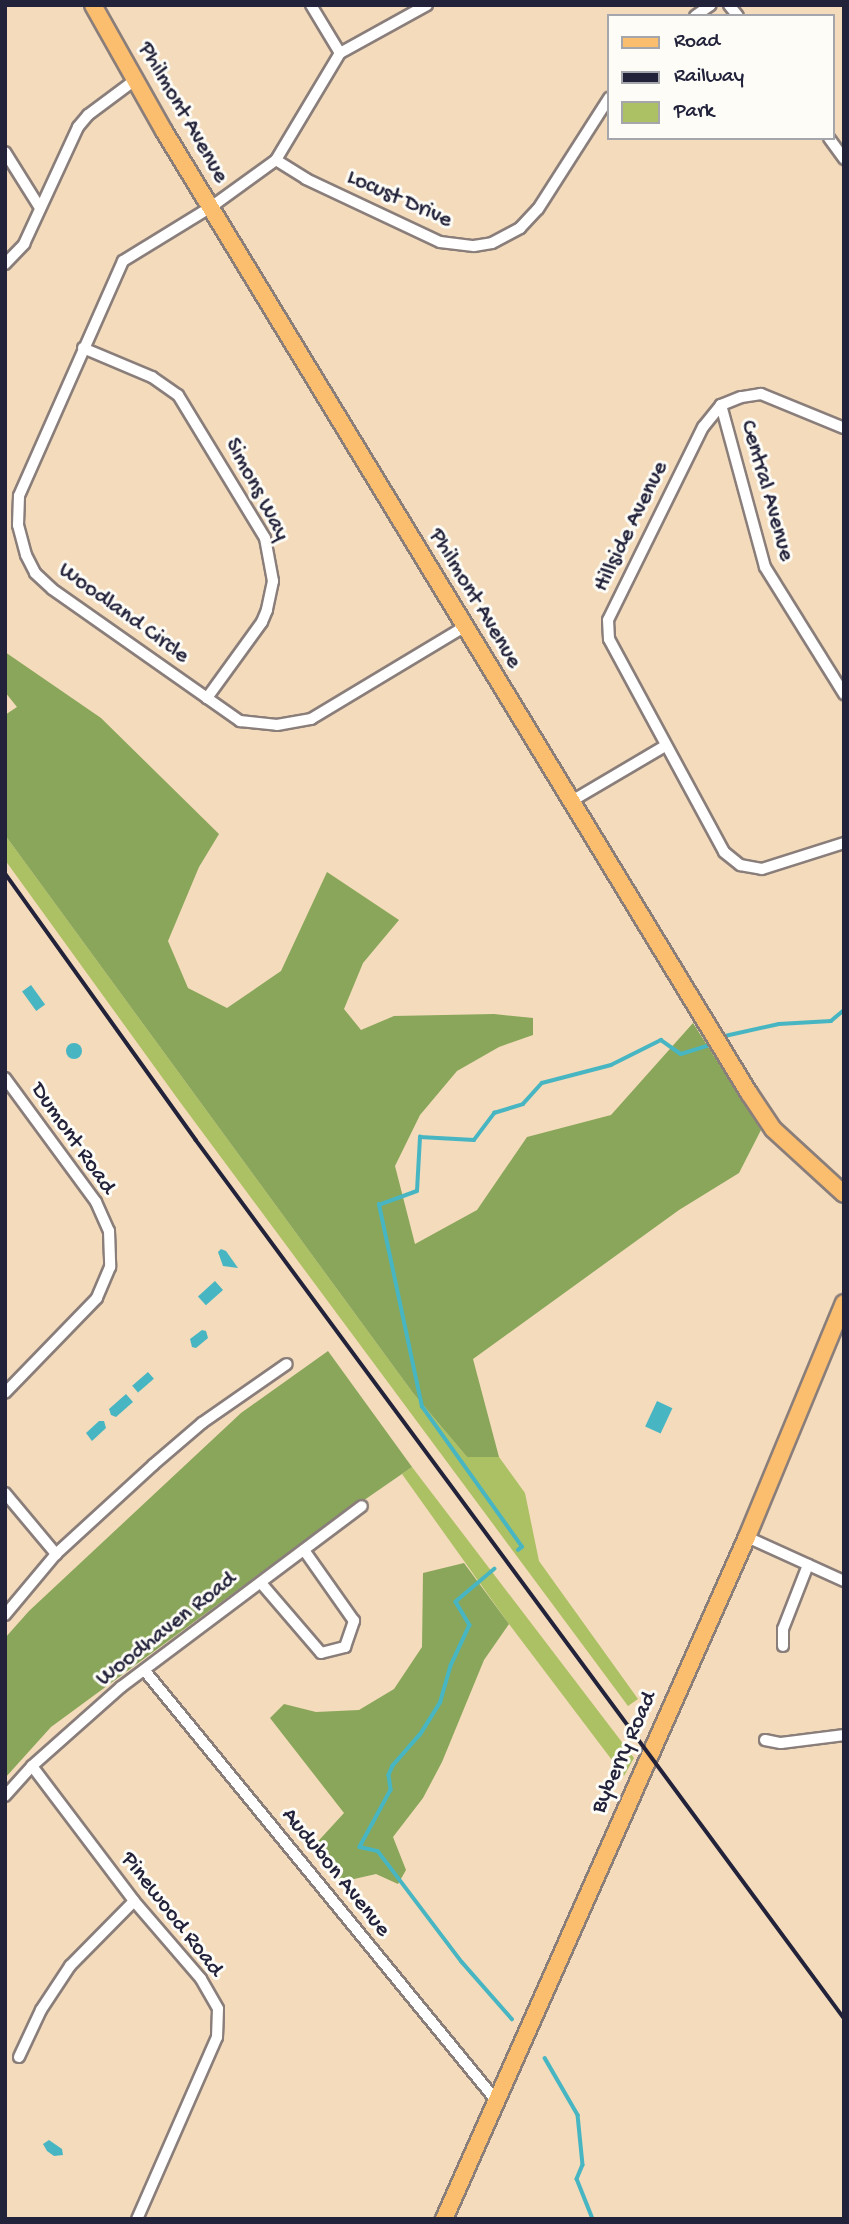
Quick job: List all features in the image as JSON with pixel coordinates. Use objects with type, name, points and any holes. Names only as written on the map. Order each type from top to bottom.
[{"type":"main road","name":"Philmont Avenue","points":[[93,5],[135,80],[464,627],[773,1129],[844,1194]]},
{"type":"main road","name":"Byberry Road","points":[[444,2219],[747,1536],[844,1303]]},
{"type":"street","points":[[311,5],[340,53]]},
{"type":"street","points":[[276,160],[340,53],[427,5]]},
{"type":"street","points":[[5,264],[24,244],[78,127],[88,115],[135,80]]},
{"type":"street","name":"Locust Drive","points":[[276,160],[306,179],[440,242],[474,246],[492,243],[520,228],[538,209],[608,100]]},
{"type":"street","points":[[830,140],[844,159]]},
{"type":"street","points":[[5,152],[40,208]]},
{"type":"street","name":"Woodland Circle","points":[[276,160],[211,207],[123,261],[19,496],[18,525],[26,555],[35,573],[52,589],[240,721],[294,724],[311,719],[464,627]]},
{"type":"street","name":"Simons Way","points":[[83,348],[152,377],[178,395],[265,538],[273,582],[267,610],[207,698]]},
{"type":"street","points":[[721,405],[749,395],[761,394],[844,428]]},
{"type":"street","name":"Central Avenue","points":[[721,405],[765,567],[844,694]]},
{"type":"street","name":"Hillside Avenue","points":[[721,405],[703,427],[608,620],[609,639],[723,852],[740,865],[762,869],[844,843]]},
{"type":"street","points":[[570,802],[665,746]]},
{"type":"street","name":"Dumont Road","points":[[5,1078],[96,1202],[108,1231],[110,1267],[97,1298],[5,1394]]},
{"type":"street","points":[[5,1615],[56,1554],[202,1423],[287,1364]]},
{"type":"street","points":[[5,1493],[56,1554]]},
{"type":"street","name":"Woodhaven Road","points":[[5,1796],[32,1766],[121,1687],[362,1506]]},
{"type":"street","points":[[747,1536],[844,1581]]},
{"type":"street","points":[[261,1583],[321,1653],[345,1647],[354,1621],[304,1550]]},
{"type":"street","points":[[783,1646],[783,1629],[808,1565]]},
{"type":"street","name":"Audubon Avenue","points":[[145,1671],[495,2099]]},
{"type":"street","points":[[765,1740],[781,1743],[844,1735]]},
{"type":"street","name":"Pinewood Road","points":[[32,1766],[134,1901],[187,1961],[218,2009],[217,2037],[137,2219]]},
{"type":"street","points":[[19,2057],[41,2010],[70,1966],[134,1901]]},
{"type":"green space","points":[[5,652],[101,718],[219,834],[199,867],[168,941],[188,988],[227,1008],[281,971],[327,872],[399,920],[363,963],[344,1009],[361,1030],[394,1016],[494,1014],[533,1018],[533,1035],[499,1047],[457,1071],[420,1115],[395,1166],[415,1244],[477,1210],[527,1137],[611,1115],[693,1023],[761,1130],[739,1173],[679,1210],[473,1359],[499,1457],[467,1457],[413,1393],[5,835],[5,715],[17,707],[5,692]]},
{"type":"green space","points":[[5,835],[413,1393],[467,1457],[499,1457],[525,1493],[539,1561],[638,1699],[628,1706],[180,1102],[5,860]]},
{"type":"green space","points":[[328,1351],[412,1467],[292,1550],[51,1727],[5,1778],[5,1638],[29,1611],[241,1413]]},
{"type":"green space","points":[[412,1467],[634,1758],[624,1776],[509,1624],[402,1474]]},
{"type":"green space","points":[[464,1563],[509,1624],[484,1660],[442,1762],[423,1798],[393,1837],[406,1870],[398,1884],[376,1874],[341,1882],[311,1849],[344,1813],[270,1718],[284,1704],[316,1712],[359,1710],[394,1689],[422,1647],[423,1573]]},
{"type":"water","points":[[31,985],[45,1004],[36,1011],[22,991]]},
{"type":"water","points":[[74,1043],[82,1051],[74,1059],[66,1051]]},
{"type":"water","points":[[221,1249],[226,1251],[238,1268],[223,1266],[218,1252]]},
{"type":"water","points":[[215,1281],[223,1290],[206,1305],[198,1296]]},
{"type":"water","points":[[202,1330],[206,1331],[208,1338],[196,1348],[192,1347],[190,1339]]},
{"type":"water","points":[[148,1372],[154,1379],[138,1393],[132,1386]]},
{"type":"water","points":[[126,1394],[133,1402],[116,1417],[111,1415],[109,1409]]},
{"type":"water","points":[[657,1401],[672,1408],[661,1434],[645,1426]]},
{"type":"water","points":[[99,1421],[104,1421],[106,1428],[92,1441],[86,1433]]},
{"type":"water","points":[[49,2140],[62,2149],[63,2155],[54,2156],[47,2151],[43,2144]]},
{"type":"waterway","points":[[725,1036],[779,1024],[831,1021],[844,1010]]},
{"type":"waterway","points":[[518,1550],[522,1547],[422,1407],[379,1205],[417,1191],[420,1137],[474,1140],[494,1113],[523,1104],[542,1083],[611,1065],[661,1040],[681,1054],[707,1046]]},
{"type":"waterway","points":[[495,1569],[456,1602],[470,1625],[451,1666],[441,1702],[420,1735],[393,1766],[389,1775],[391,1790],[360,1847],[378,1851],[462,1962],[512,2019]]},
{"type":"waterway","points":[[545,2058],[578,2115],[583,2165],[577,2179],[593,2219]]},
{"type":"railway","points":[[5,873],[196,1140],[844,2018]]}]
